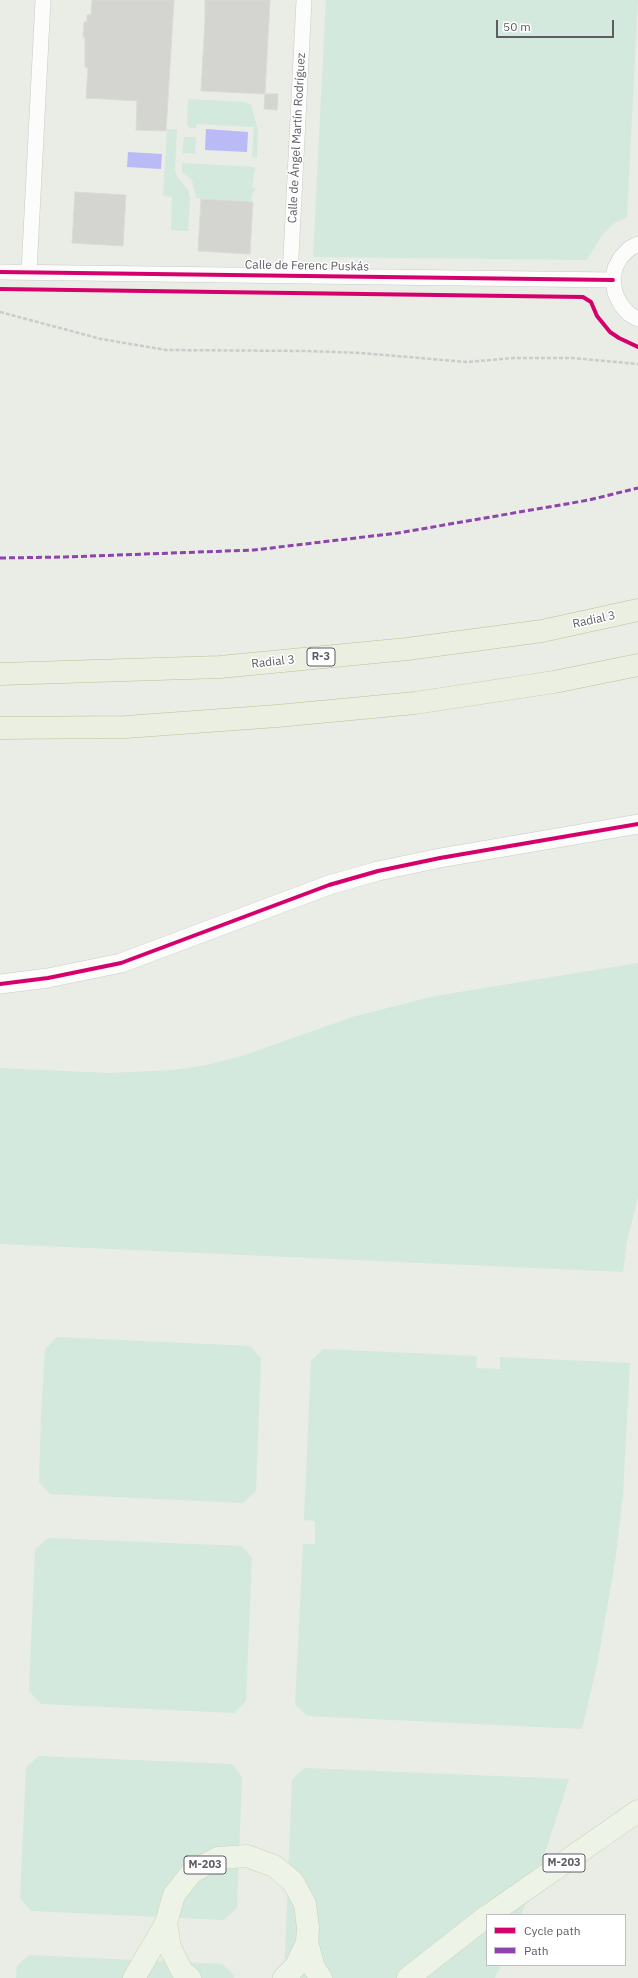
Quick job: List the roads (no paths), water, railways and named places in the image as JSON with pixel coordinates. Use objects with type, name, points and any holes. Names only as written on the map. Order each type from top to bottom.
[{"type":"highway","name":"Radial 3","points":[[0,674],[220,667],[391,651],[542,630],[638,610]]},
{"type":"highway","points":[[0,728],[126,727],[277,716],[399,704],[554,682],[638,665]]},
{"type":"main road","name":"M-203","points":[[491,1914],[638,1811]]},
{"type":"main road","name":"M-203","points":[[134,1978],[166,1923],[174,1895],[192,1872],[218,1858],[247,1856],[274,1866],[293,1882],[305,1904],[308,1928],[307,1942],[314,1968],[321,1978]]},
{"type":"main road","name":"M-203","points":[[408,1978],[486,1918]]},
{"type":"main road","name":"M-203","points":[[166,1923],[170,1948],[182,1971],[190,1978]]},
{"type":"main road","name":"M-203","points":[[284,1978],[296,1966],[307,1942]]},
{"type":"street","points":[[30,272],[44,0]]},
{"type":"street","name":"Calle de Ángel Martín Rodríguez","points":[[290,276],[304,0]]},
{"type":"street","points":[[638,244],[630,248],[621,257],[615,268],[613,280],[615,293],[621,305],[629,314],[638,319]]},
{"type":"street","name":"Calle de Ferenc Puskás","points":[[0,272],[613,280]]},
{"type":"street","points":[[0,984],[48,978],[121,964],[329,885],[378,871],[447,857],[638,824]]},
{"type":"water","points":[[206,129],[248,132],[247,152],[205,150]]},
{"type":"water","points":[[128,152],[162,154],[161,169],[127,167]]}]
